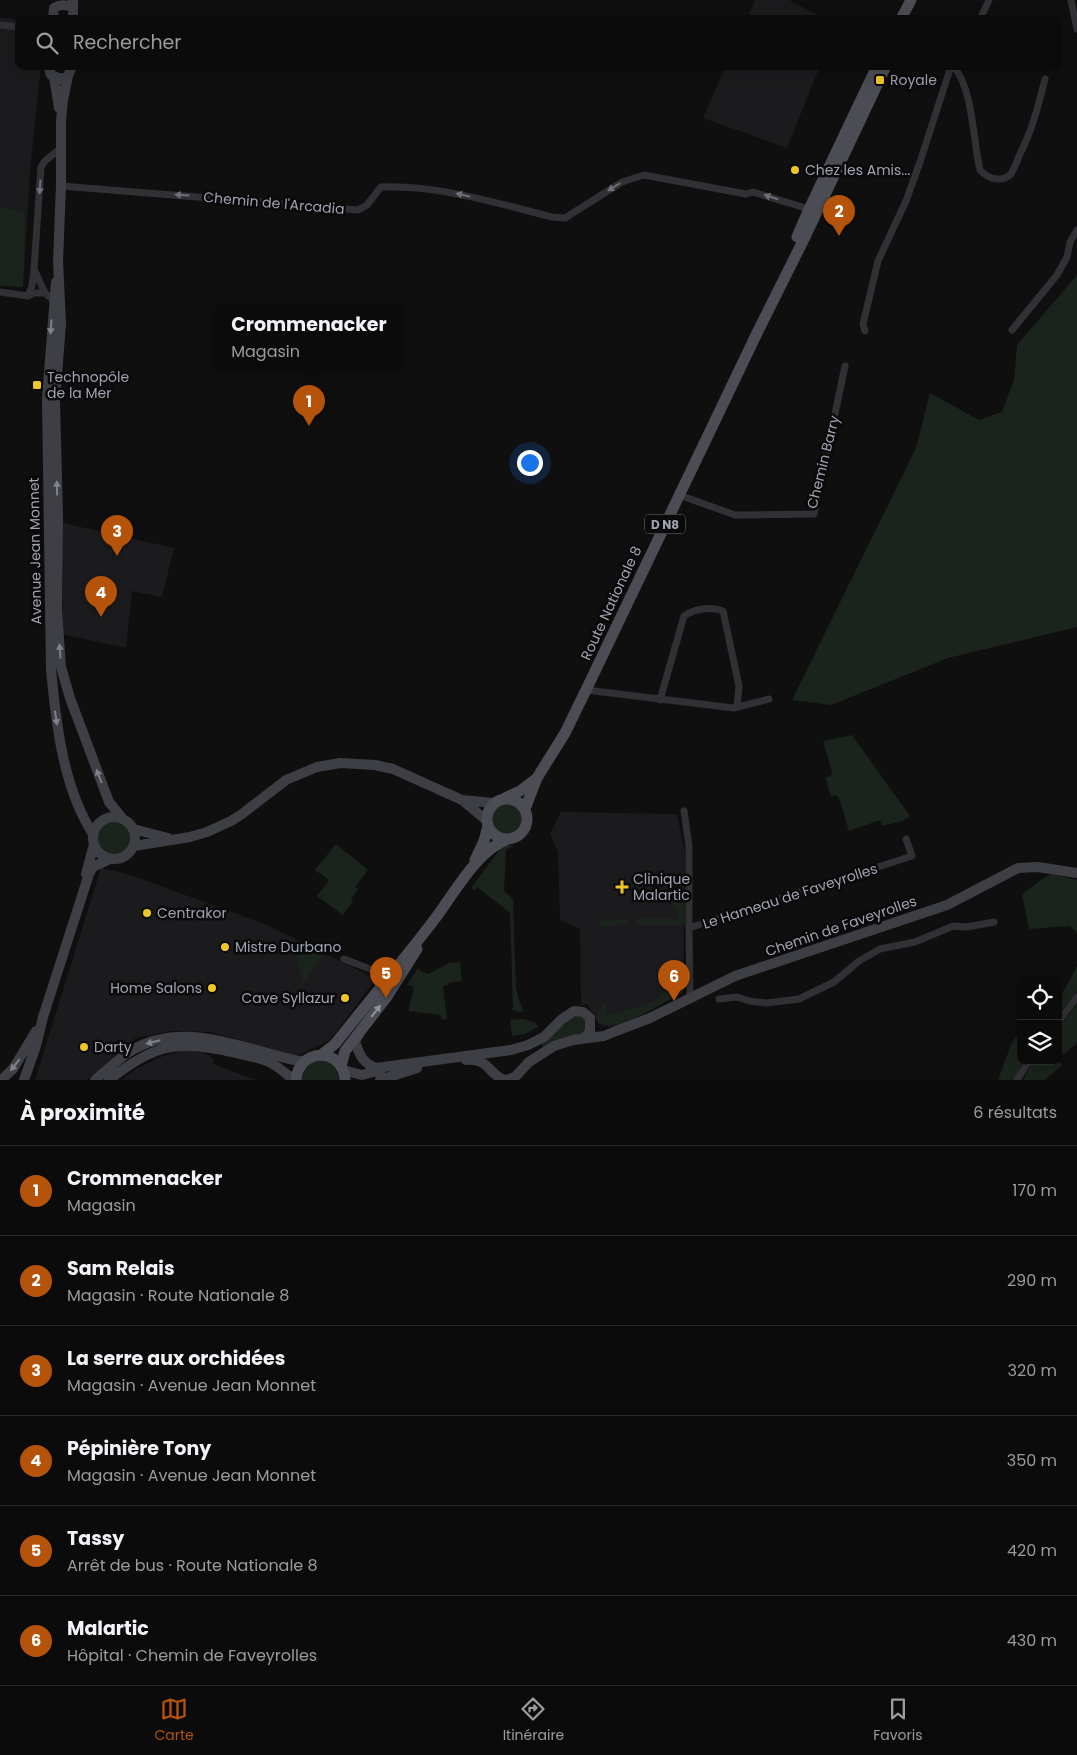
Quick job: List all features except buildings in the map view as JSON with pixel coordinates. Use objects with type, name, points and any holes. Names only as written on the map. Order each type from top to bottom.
[{"type":"main road","points":[[903,15],[911,0]]},
{"type":"main road","points":[[910,15],[917,0]]},
{"type":"main road","points":[[54,12],[65,5],[73,9]]},
{"type":"main road","name":"Avenue Jean Monnet","points":[[49,70],[54,77],[61,121],[62,147],[58,261],[62,309],[55,401],[58,517],[57,610],[61,667],[73,707],[109,802],[122,818]]},
{"type":"main road","name":"Route Nationale 8","points":[[524,809],[537,778],[565,733],[758,330],[875,70]]},
{"type":"main road","name":"Route Nationale 8","points":[[813,210],[884,70]]},
{"type":"main road","points":[[54,77],[61,79],[70,71]]},
{"type":"main road","name":"Avenue Jean Monnet","points":[[61,121],[63,100],[70,71]]},
{"type":"main road","name":"Avenue Jean Monnet","points":[[58,261],[49,296],[47,399],[51,669],[54,703],[63,754],[83,815],[94,839]]},
{"type":"main road","points":[[134,846],[190,837],[208,832],[242,814],[286,780],[317,767],[340,763],[365,764],[393,769],[462,800],[487,823],[496,836],[508,839]]},
{"type":"main road","name":"Route Nationale 8","points":[[505,798],[520,791],[537,778]]},
{"type":"main road","points":[[462,800],[494,803],[505,798],[516,801],[524,809],[526,820],[524,829],[520,834],[494,846],[471,868]]},
{"type":"main road","points":[[343,1072],[344,1051],[360,1031],[392,980],[471,868],[484,841],[487,814],[494,803]]},
{"type":"main road","points":[[24,1080],[89,874],[93,867],[110,859],[120,859],[126,856],[134,846],[135,835],[133,829],[122,818],[114,817],[104,820],[97,826],[84,887]]},
{"type":"main road","points":[[133,829],[171,839]]},
{"type":"main road","points":[[94,839],[100,854],[110,859]]},
{"type":"main road","name":"Chemin de Faveyrolles","points":[[506,1080],[515,1078],[530,1062],[543,1052],[562,1043],[604,1036],[650,1018],[735,976],[947,905],[1018,868],[1038,867],[1077,873]]},
{"type":"main road","points":[[109,1080],[134,1061],[146,1055],[173,1046],[189,1045],[207,1046],[269,1062],[295,1080],[299,1067],[310,1058],[321,1055],[335,1044],[392,980]]},
{"type":"main road","points":[[360,1031],[355,1042],[360,1056],[366,1065],[376,1068],[499,1052],[520,1047],[544,1037],[562,1019],[574,1011],[583,1012],[590,1018],[592,1024],[590,1032],[584,1038]]},
{"type":"main road","points":[[1,1080],[13,1069],[20,1059],[43,1017]]},
{"type":"main road","points":[[592,1024],[602,1030],[616,1031]]},
{"type":"main road","points":[[95,1080],[125,1054],[143,1044],[190,1036],[221,1041],[304,1062]]},
{"type":"main road","points":[[492,1070],[492,1061],[499,1052]]},
{"type":"main road","points":[[321,1055],[332,1058],[343,1072],[362,1075],[406,1064]]},
{"type":"main road","points":[[380,1080],[418,1068],[474,1060],[486,1064],[499,1078],[506,1080]]},
{"type":"street","points":[[982,15],[989,0]]},
{"type":"street","points":[[1071,0],[1077,29]]},
{"type":"street","points":[[0,25],[15,27]]},
{"type":"street","points":[[865,331],[863,324],[878,261],[906,201],[951,70]]},
{"type":"street","points":[[957,70],[964,84],[980,170],[986,177],[994,179],[1004,178],[1011,173],[1031,134],[1045,79]]},
{"type":"street","points":[[28,296],[32,286],[34,269],[41,167],[45,161],[62,147]]},
{"type":"street","name":"Chemin de l'Arcadia","points":[[61,186],[358,210],[367,205],[381,187],[400,186],[459,193],[552,217],[565,218],[622,182],[644,175],[746,194],[753,192],[813,210]]},
{"type":"street","points":[[1012,330],[1057,275],[1067,257],[1070,242],[1077,230]]},
{"type":"street","points":[[34,269],[49,296],[62,309]]},
{"type":"street","points":[[0,292],[28,296],[34,293],[49,296]]},
{"type":"street","name":"Chemin Barry","points":[[679,495],[735,515],[814,514],[845,366]]},
{"type":"street","points":[[660,700],[684,616],[691,611],[716,608],[722,611],[739,686],[737,708]]},
{"type":"street","points":[[586,690],[737,708],[768,699]]},
{"type":"street","points":[[684,811],[689,846],[689,928]]},
{"type":"street","name":"Le Hameau de Faveyrolles","points":[[690,998],[689,928],[912,856],[906,839]]},
{"type":"street","points":[[719,998],[738,997],[749,1001],[766,1003],[799,999],[834,982],[859,961],[880,950],[915,942],[953,926],[967,927],[994,922]]},
{"type":"street","points":[[344,959],[392,980]]},
{"type":"street","points":[[1060,1020],[1077,997]]},
{"type":"street","points":[[1017,1080],[1026,1065]]},
{"type":"shaded area","points":[[755,0],[789,0],[817,15],[749,15]]},
{"type":"shaded area","points":[[0,17],[15,19],[15,70],[41,70],[30,171],[23,287],[0,286]]},
{"type":"shaded area","points":[[724,70],[818,70],[787,148],[703,118]]},
{"type":"shaded area","points":[[4,208],[25,213],[23,287],[0,285],[0,209]]},
{"type":"shaded area","points":[[1077,275],[1077,627],[948,658],[831,705],[792,700],[916,448],[930,393],[979,420],[1002,412],[1014,380],[1017,345]]},
{"type":"shaded area","points":[[63,523],[174,548],[162,597],[132,591],[126,648],[62,634]]},
{"type":"shaded area","points":[[852,735],[910,816],[903,821],[882,826],[881,821],[877,821],[849,831],[839,798],[836,795],[831,796],[825,777],[831,776],[832,772],[823,741]]},
{"type":"shaded area","points":[[507,802],[518,807],[523,818],[518,829],[507,834],[496,829],[491,818],[496,807]]},
{"type":"shaded area","name":"Clinique Malartic","points":[[561,812],[677,814],[685,854],[683,992],[627,1023],[611,1027],[601,1025],[587,1004],[581,1005],[580,929],[560,920],[558,852],[550,834]]},
{"type":"shaded area","points":[[114,821],[126,826],[131,838],[126,850],[114,855],[102,850],[97,838],[102,826]]},
{"type":"shaded area","points":[[336,844],[368,870],[355,887],[358,889],[351,899],[353,901],[343,915],[317,896],[329,880],[315,870]]},
{"type":"shaded area","points":[[503,845],[514,845],[506,850],[504,891],[513,899],[516,989],[524,1011],[519,1012],[511,1009],[513,1008],[510,913],[477,887],[475,890],[471,888]]},
{"type":"shaded area","points":[[101,868],[128,874],[267,925],[376,979],[328,1041],[295,1057],[211,1032],[171,1031],[136,1038],[87,1080],[35,1080]]},
{"type":"shaded area","points":[[1052,874],[1077,880],[1077,933],[1070,926],[1029,929],[1022,894]]},
{"type":"shaded area","points":[[673,899],[685,900],[685,925],[637,925],[637,918],[677,919],[677,909],[673,909]]},
{"type":"shaded area","points":[[597,919],[628,920],[628,923],[601,927]]},
{"type":"shaded area","points":[[292,939],[323,955],[300,988],[302,978]]},
{"type":"shaded area","points":[[460,962],[462,981],[448,983],[448,985],[443,986],[447,1019],[442,1020],[440,1015],[409,1011],[413,986],[407,985],[418,968],[428,974],[449,963]]},
{"type":"shaded area","points":[[1077,966],[1077,992],[1062,1010],[1062,994]]},
{"type":"shaded area","points":[[680,978],[683,981],[683,992],[653,1009],[628,1021],[616,1024],[606,1025],[598,1022],[597,1013],[605,1002],[606,1013],[611,1014],[633,1009],[655,1000]]},
{"type":"shaded area","points":[[1077,1004],[1077,1043],[1062,1056],[1062,1023]]},
{"type":"shaded area","points":[[579,1015],[587,1022],[585,1032],[544,1048],[540,1042],[572,1016]]},
{"type":"shaded area","points":[[524,1019],[536,1023],[538,1027],[525,1034],[512,1036],[510,1020]]},
{"type":"shaded area","points":[[1017,1036],[1017,1065],[1022,1065],[1014,1080],[998,1080],[1012,1042]]},
{"type":"shaded area","points":[[187,1050],[203,1052],[214,1059],[213,1064],[256,1080],[122,1080],[136,1069],[163,1056]]},
{"type":"shaded area","points":[[322,1060],[334,1067],[339,1080],[302,1080],[308,1066]]},
{"type":"shaded area","points":[[1031,1065],[1062,1065],[1045,1080],[1023,1080]]},
{"type":"place","name":"Royale","points":[[880,80]]},
{"type":"place","name":"Chez les Amis...","points":[[795,170]]},
{"type":"place","name":"Sam Relais","points":[[839,236]]},
{"type":"place","name":"Technopôle de la Mer","points":[[37,385]]},
{"type":"place","name":"Crommenacker","points":[[309,426]]},
{"type":"place","name":"La serre aux orchidées","points":[[117,556]]},
{"type":"place","name":"Pépinière Tony","points":[[101,617]]},
{"type":"place","name":"Clinique Malartic","points":[[622,887]]},
{"type":"place","name":"Centrakor","points":[[147,913]]},
{"type":"place","name":"Mistre Durbano","points":[[225,947]]},
{"type":"place","name":"Home Salons","points":[[212,988]]},
{"type":"place","name":"Cave Syllazur","points":[[345,998]]},
{"type":"place","name":"Tassy","points":[[386,998]]},
{"type":"place","name":"Malartic","points":[[674,1001]]},
{"type":"place","name":"Darty","points":[[84,1047]]}]
